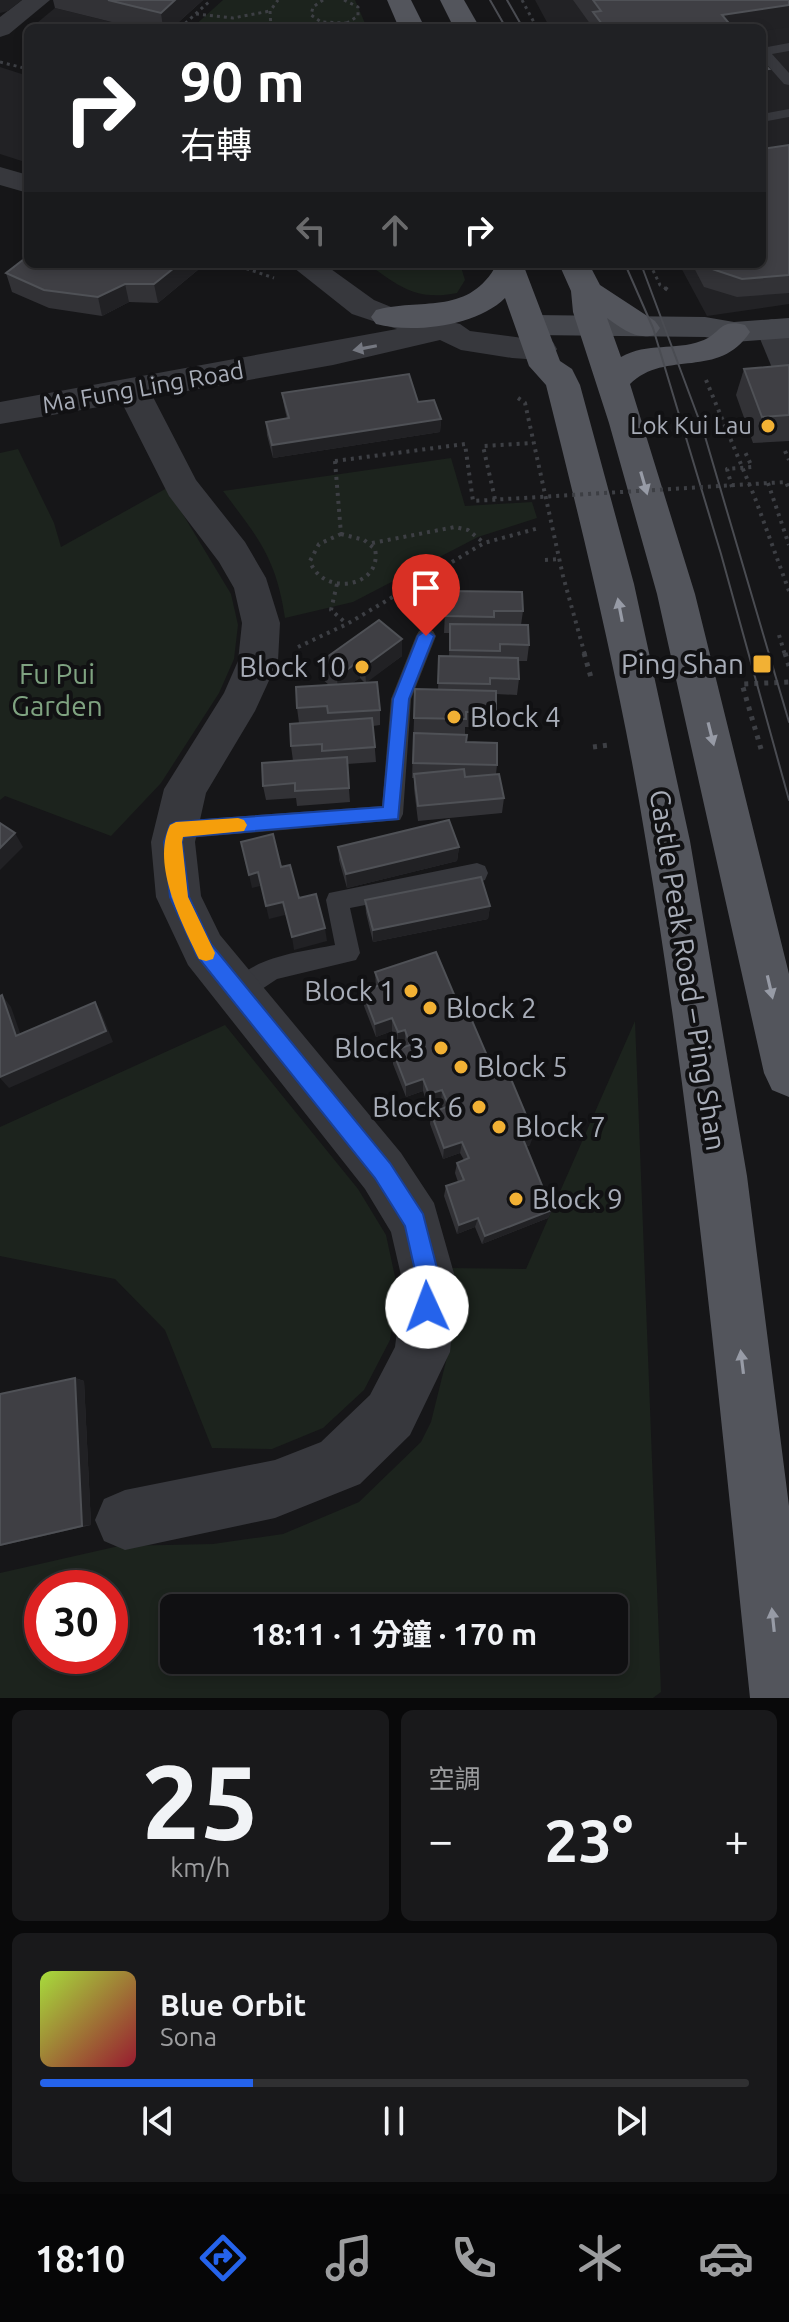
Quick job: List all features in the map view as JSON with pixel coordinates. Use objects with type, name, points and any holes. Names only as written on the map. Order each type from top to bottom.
[{"type":"main road","points":[[399,0],[410,24]]},
{"type":"main road","points":[[452,0],[465,24]]},
{"type":"main road","points":[[375,312],[430,316],[476,304],[494,295],[508,268]]},
{"type":"main road","name":"Castle Peak Road – Ping Shan","points":[[510,268],[676,594],[789,1073]]},
{"type":"main road","points":[[561,363],[644,328],[580,278]]},
{"type":"main road","name":"Castle Peak Road – Ping Shan","points":[[580,278],[561,363],[615,584],[671,856],[721,1176],[782,1698]]},
{"type":"main road","points":[[561,363],[634,363],[649,356],[711,351],[734,332]]},
{"type":"street","points":[[0,29],[38,0]]},
{"type":"street","points":[[0,176],[24,183]]},
{"type":"street","points":[[310,268],[375,312],[445,331],[461,340],[561,363]]},
{"type":"street","name":"Ma Fung Ling Road","points":[[287,362],[375,312]]},
{"type":"street","points":[[644,328],[705,327],[734,332],[780,329],[789,372]]},
{"type":"street","name":"Ma Fung Ling Road","points":[[0,413],[133,391],[445,331]]},
{"type":"street","points":[[125,1520],[275,1489],[340,1464],[390,1415],[422,1352],[430,1284],[415,1222],[383,1171],[204,950],[179,897],[173,842],[185,789],[241,700],[258,661],[261,623],[253,588],[232,552],[182,487],[133,391]]},
{"type":"lane","points":[[766,51],[789,47]]},
{"type":"lane","points":[[766,55],[789,81]]},
{"type":"lane","points":[[766,117],[789,113]]},
{"type":"lane","points":[[176,830],[392,814],[401,699],[426,636]]},
{"type":"lane","points":[[239,993],[271,969],[348,953],[337,900],[477,873]]},
{"type":"path","points":[[185,24],[211,0]]},
{"type":"path","points":[[271,24],[270,11],[278,0]]},
{"type":"path","points":[[323,0],[313,7],[311,15],[321,22],[334,24]]},
{"type":"path","points":[[344,0],[358,7],[358,16],[349,24]]},
{"type":"path","points":[[522,0],[535,24]]},
{"type":"path","points":[[196,14],[227,21],[270,11]]},
{"type":"path","points":[[0,62],[24,68]]},
{"type":"path","points":[[652,268],[660,285],[668,290]]},
{"type":"path","points":[[561,363],[533,443],[559,559],[593,684]]},
{"type":"path","points":[[700,366],[722,425],[743,468],[789,591]]},
{"type":"path","points":[[495,499],[483,446],[533,443]]},
{"type":"path","points":[[341,534],[335,461],[465,444],[473,501],[786,482],[789,489]]},
{"type":"path","points":[[732,487],[727,469],[752,467],[745,452]]},
{"type":"path","points":[[768,483],[789,545]]},
{"type":"path","points":[[372,543],[441,527],[468,530],[484,543]]},
{"type":"path","points":[[289,651],[347,624],[484,543],[539,528]]},
{"type":"path","points":[[341,534],[360,536],[372,543],[378,554],[377,567],[368,577],[353,583],[337,584],[321,579],[312,569],[310,557],[315,545],[341,534]]},
{"type":"path","points":[[545,560],[567,559]]},
{"type":"path","points":[[779,562],[789,562]]},
{"type":"path","points":[[337,584],[331,610],[347,624]]},
{"type":"path","points":[[779,635],[789,666]]},
{"type":"path","points":[[761,749],[742,684],[789,682]]},
{"type":"path","points":[[606,730],[614,759]]},
{"type":"shaded area","points":[[535,0],[789,0],[789,304],[707,316],[681,268],[766,268],[766,24],[548,24]]},
{"type":"shaded area","points":[[55,8],[120,24],[36,24]]},
{"type":"shaded area","points":[[0,67],[24,75],[24,162],[0,154]]},
{"type":"green space","points":[[223,0],[355,0],[365,24],[196,24]]},
{"type":"green space","points":[[374,268],[461,268],[465,280],[457,293],[443,295],[419,293],[399,285]]},
{"type":"green space","name":"Fu Pui Garden","points":[[18,449],[54,523],[61,547],[167,488],[231,594],[238,625],[234,659],[219,693],[161,783],[111,836],[5,796],[0,800],[0,453]]},
{"type":"green space","points":[[451,458],[465,506],[532,502],[537,518],[478,537],[353,602],[285,618],[271,564],[247,523],[223,491]]},
{"type":"green space","points":[[635,1021],[661,1692],[653,1698],[0,1698],[0,1573],[119,1546],[213,1544],[283,1534],[359,1502],[421,1442],[431,1422],[452,1337],[445,1268],[526,1269]]},
{"type":"green space","points":[[225,1025],[358,1189],[386,1235],[397,1286],[390,1340],[364,1390],[323,1428],[272,1449],[212,1448],[165,1330],[115,1279],[0,1256],[0,1127]]},
{"type":"building","points":[[108,0],[175,0],[161,13]]},
{"type":"building","points":[[593,0],[789,0],[789,5],[722,15],[730,24],[602,24],[593,12],[601,11]]},
{"type":"building","points":[[789,145],[789,275],[742,279],[709,268],[766,268],[766,148]]},
{"type":"building","points":[[24,259],[24,268],[174,268],[154,284],[125,284],[98,297],[44,290],[6,273]]},
{"type":"building","points":[[789,365],[789,415],[762,417],[744,369]]},
{"type":"building","points":[[409,374],[418,402],[434,400],[441,419],[272,445],[266,422],[289,418],[282,393]]},
{"type":"building","points":[[446,591],[522,592],[523,611],[494,611],[494,617],[445,616]]},
{"type":"building","points":[[379,620],[402,639],[365,666],[359,661],[337,677],[320,662]]},
{"type":"building","points":[[450,624],[528,625],[529,645],[500,644],[500,651],[450,650]]},
{"type":"building","points":[[439,656],[518,658],[519,679],[490,678],[490,684],[438,683]]},
{"type":"building","points":[[377,682],[380,710],[328,713],[327,706],[297,708],[296,687]]},
{"type":"building","points":[[415,689],[496,691],[496,712],[466,712],[466,719],[414,718]]},
{"type":"building","points":[[372,718],[375,747],[322,751],[322,744],[291,746],[290,724]]},
{"type":"building","points":[[414,733],[467,735],[466,742],[497,743],[497,765],[413,763]]},
{"type":"building","points":[[347,757],[349,788],[295,791],[295,783],[263,786],[262,763]]},
{"type":"building","points":[[464,769],[465,777],[499,774],[504,798],[418,806],[414,774]]},
{"type":"building","points":[[449,820],[459,847],[346,874],[338,847]]},
{"type":"building","points":[[0,823],[15,833],[0,848]]},
{"type":"building","points":[[273,834],[281,867],[290,865],[299,898],[316,894],[325,928],[292,937],[283,902],[266,906],[258,872],[249,875],[241,842]]},
{"type":"building","points":[[481,877],[490,906],[373,930],[365,900]]},
{"type":"building","points":[[436,952],[461,1011],[467,1009],[494,1072],[506,1067],[534,1134],[523,1139],[552,1210],[485,1236],[478,1218],[459,1225],[446,1186],[464,1180],[457,1163],[469,1158],[462,1142],[444,1148],[431,1113],[449,1106],[442,1090],[429,1094],[423,1079],[406,1085],[393,1051],[410,1045],[405,1030],[398,1032],[392,1018],[375,1024],[363,992],[380,985],[375,972]]},
{"type":"building","points":[[2,995],[16,1036],[95,1002],[106,1031],[0,1077]]},
{"type":"building","points":[[75,1378],[82,1526],[0,1545],[0,1394]]},
{"type":"tram line","points":[[490,0],[504,24]]},
{"type":"tram line","points":[[507,0],[521,24]]},
{"type":"tram line","points":[[627,268],[653,328],[721,554],[789,800]]},
{"type":"tram line","points":[[642,268],[704,433],[789,722]]},
{"type":"slow traffic","points":[[206,953],[179,897],[173,842],[176,830],[238,825]]},
{"type":"place","name":"Lok Kui Lau","points":[[768,426]]},
{"type":"place","name":"Ping Shan","points":[[762,664]]},
{"type":"place","name":"Block 10","points":[[362,667]]},
{"type":"place","name":"Block 4","points":[[454,717]]},
{"type":"place","name":"Block 1","points":[[411,991]]},
{"type":"place","name":"Block 2","points":[[430,1008]]},
{"type":"place","name":"Block 3","points":[[441,1048]]},
{"type":"place","name":"Block 5","points":[[461,1067]]},
{"type":"place","name":"Block 6","points":[[479,1107]]},
{"type":"place","name":"Block 7","points":[[499,1127]]},
{"type":"place","name":"Block 9","points":[[516,1199]]},
{"type":"route","points":[[426,636],[401,699],[392,814],[176,830],[173,842],[179,897],[204,950],[383,1171],[415,1222],[430,1284],[427,1307]]}]
